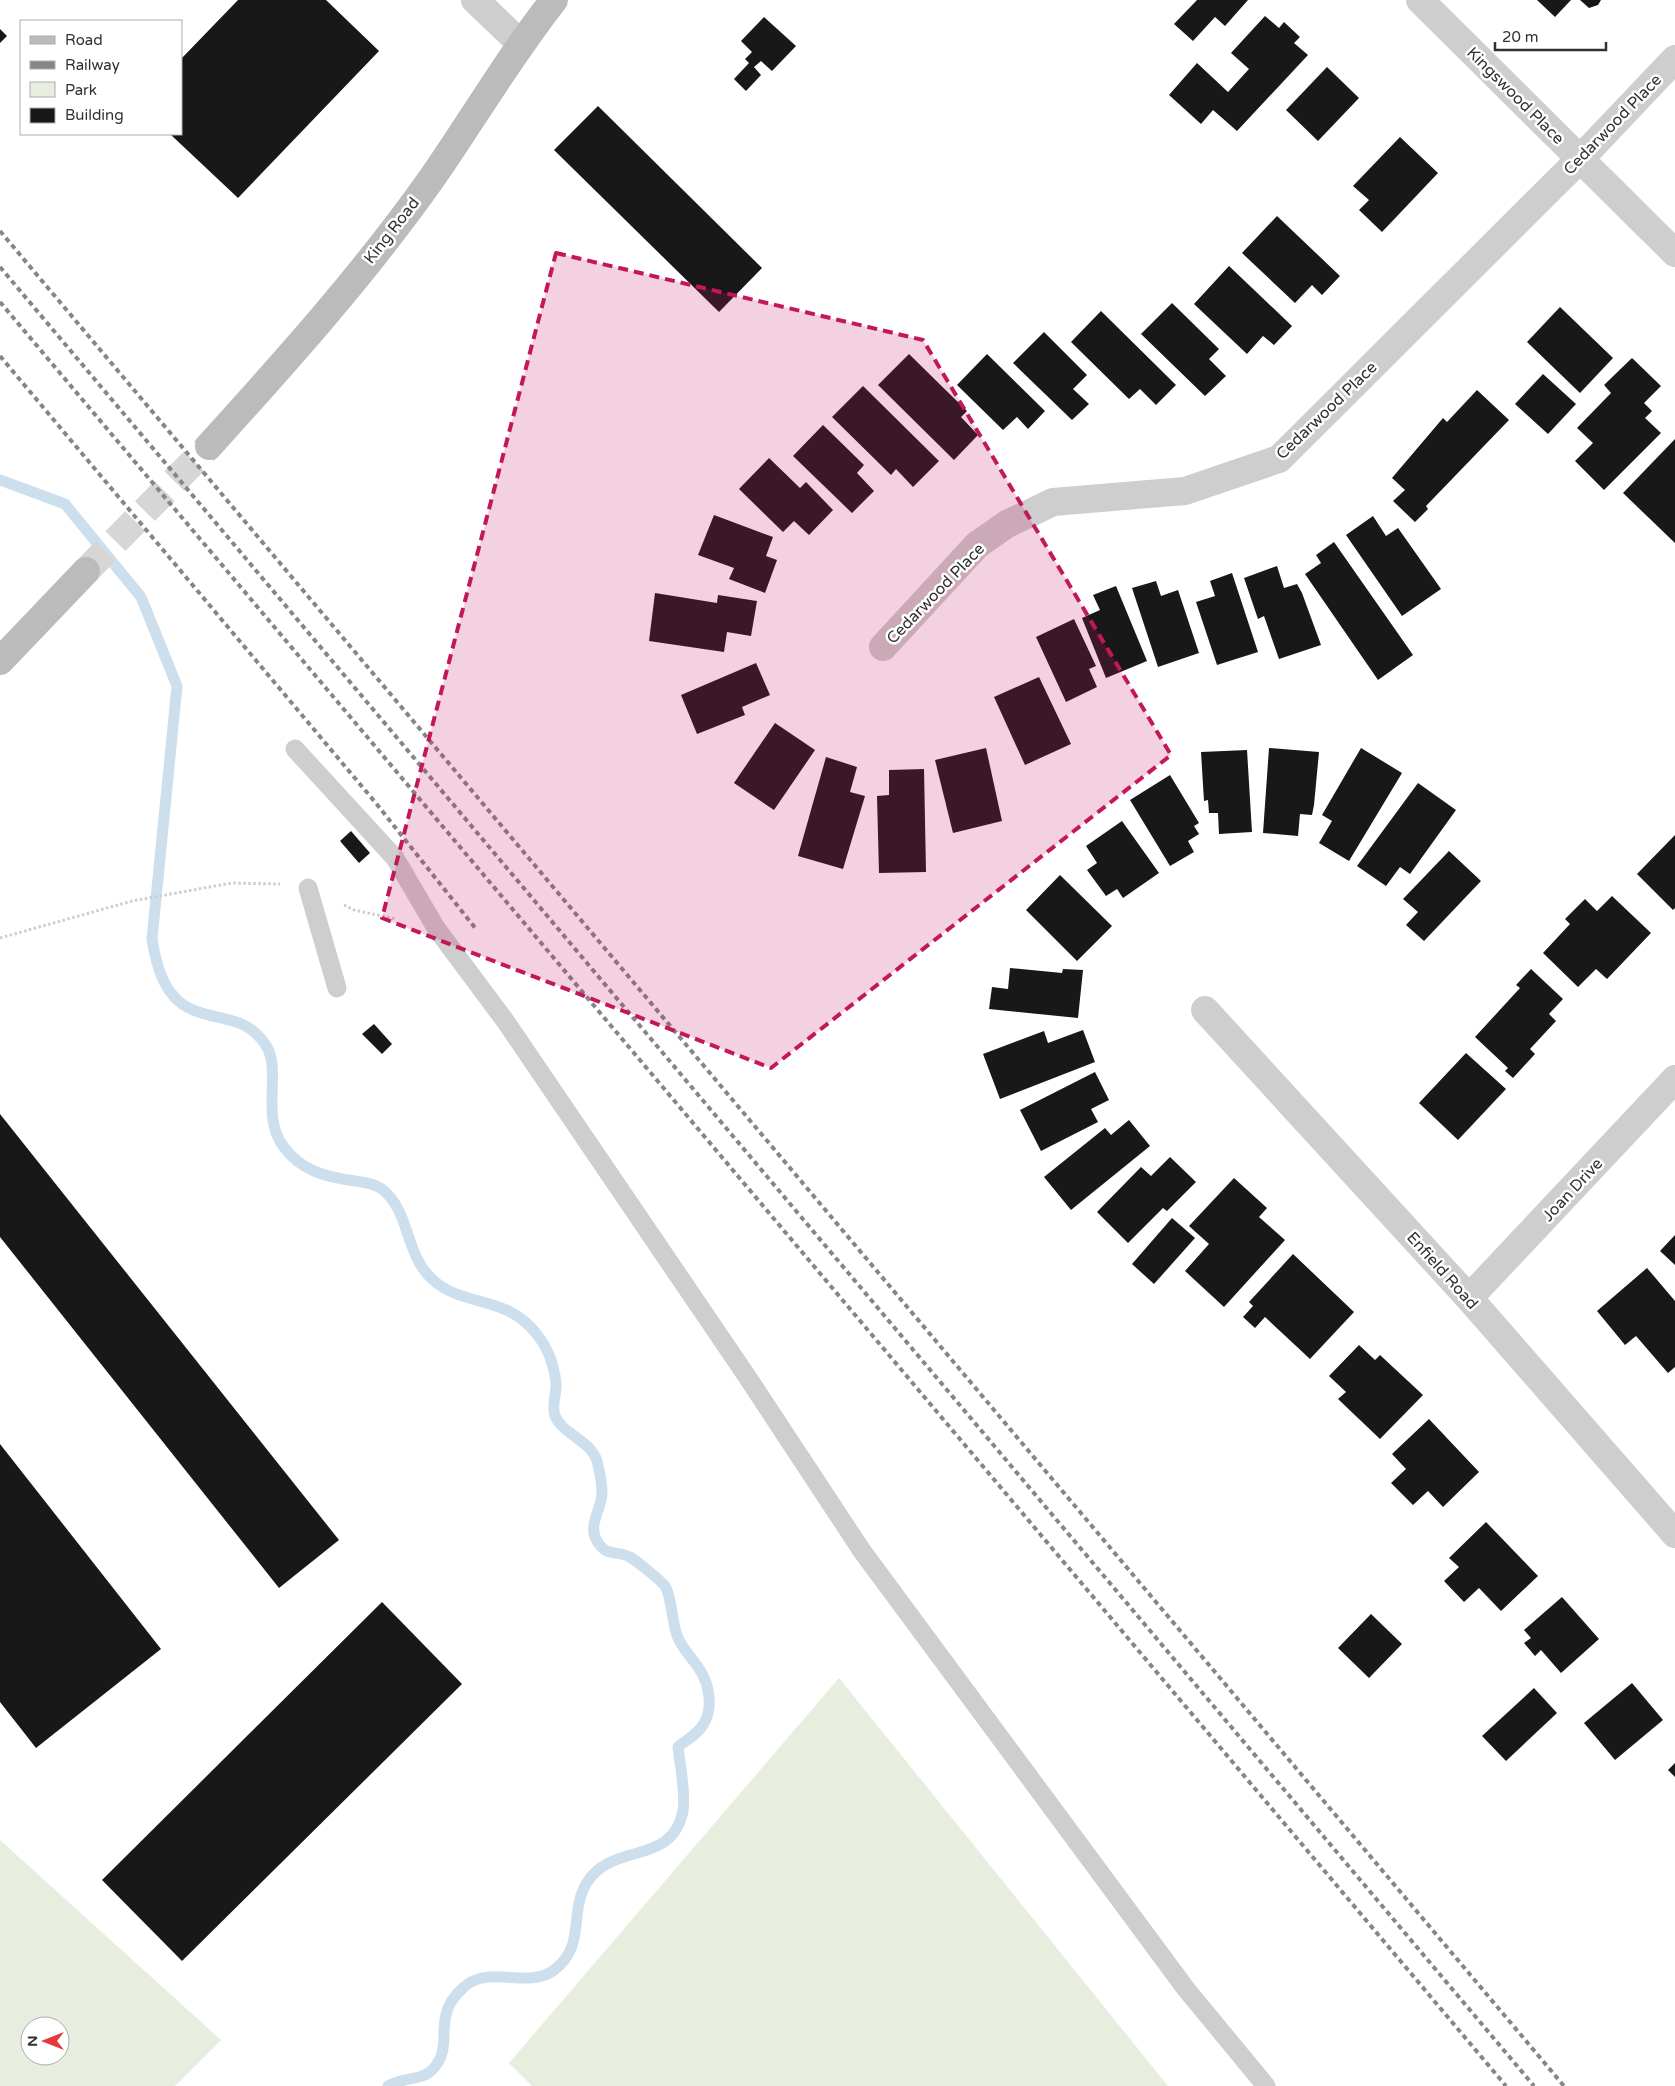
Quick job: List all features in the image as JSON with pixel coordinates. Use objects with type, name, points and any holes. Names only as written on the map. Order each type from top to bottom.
[{"type":"street","points":[[475,0],[520,43]]},
{"type":"street","name":"King Road","points":[[209,446],[313,330],[385,239],[431,178],[520,43],[554,0]]},
{"type":"street","name":"Kingswood Place","points":[[1420,0],[1675,253]]},
{"type":"street","name":"Cedarwood Place","points":[[883,647],[977,545],[1007,524],[1053,502],[1185,490],[1279,459],[1580,158],[1675,59]]},
{"type":"street","points":[[0,661],[86,571]]},
{"type":"street","name":"Enfield Road","points":[[1206,1010],[1470,1298],[1675,1534]]},
{"type":"street","name":"Joan Drive","points":[[1470,1298],[1675,1079]]},
{"type":"lane","points":[[295,749],[395,858],[436,928],[512,1030],[752,1383],[862,1551],[1186,1989],[1266,2086]]},
{"type":"lane","points":[[308,888],[337,988]]},
{"type":"path","points":[[0,938],[132,901],[232,883],[299,884],[354,910],[436,928]]},
{"type":"highlighted area","points":[[556,253],[923,340],[1171,755],[771,1068],[382,918]]},
{"type":"green space","points":[[839,1678],[1168,2086],[532,2086],[509,2063]]},
{"type":"green space","points":[[0,1840],[221,2040],[175,2086],[0,2086]]},
{"type":"building","points":[[238,0],[326,0],[379,51],[238,198],[171,135],[182,135],[182,58]]},
{"type":"building","points":[[1197,0],[1248,0],[1225,26],[1215,17],[1193,41],[1174,24]]},
{"type":"building","points":[[1537,0],[1571,0],[1555,17]]},
{"type":"building","points":[[1580,0],[1601,0],[1598,5],[1589,8]]},
{"type":"building","points":[[1265,16],[1279,28],[1284,22],[1300,37],[1294,43],[1308,55],[1237,131],[1213,110],[1201,124],[1169,95],[1197,63],[1228,92],[1249,69],[1231,53]]},
{"type":"building","points":[[764,17],[796,46],[772,71],[761,61],[754,67],[761,75],[746,91],[734,79],[749,63],[745,59],[752,52],[741,41]]},
{"type":"building","points":[[0,29],[7,36],[0,43]]},
{"type":"building","points":[[1327,67],[1359,98],[1318,141],[1286,110]]},
{"type":"building","points":[[598,106],[762,268],[719,312],[554,150]]},
{"type":"building","points":[[1400,137],[1438,173],[1382,232],[1359,210],[1369,200],[1353,186]]},
{"type":"building","points":[[1277,216],[1340,276],[1322,295],[1312,285],[1295,303],[1242,253]]},
{"type":"building","points":[[1229,266],[1292,326],[1274,345],[1263,336],[1247,354],[1194,304]]},
{"type":"building","points":[[1172,303],[1219,349],[1209,359],[1226,376],[1205,396],[1141,334]]},
{"type":"building","points":[[1560,307],[1613,358],[1580,393],[1527,342]]},
{"type":"building","points":[[1101,311],[1176,385],[1156,405],[1140,389],[1129,399],[1071,342]]},
{"type":"building","points":[[1044,332],[1087,375],[1073,389],[1089,404],[1072,420],[1013,363]]},
{"type":"building","points":[[909,354],[967,411],[961,417],[978,435],[954,460],[878,385]]},
{"type":"building","points":[[987,354],[1045,411],[1028,429],[1017,417],[1003,430],[957,385]]},
{"type":"building","points":[[1632,358],[1661,386],[1644,403],[1652,411],[1645,418],[1661,433],[1604,490],[1575,461],[1593,443],[1577,428],[1611,393],[1604,385]]},
{"type":"building","points":[[1543,374],[1576,404],[1548,434],[1515,404]]},
{"type":"building","points":[[863,386],[939,461],[913,487],[896,469],[891,475],[832,417]]},
{"type":"building","points":[[1477,390],[1509,420],[1426,506],[1428,509],[1415,522],[1393,501],[1405,490],[1392,478],[1443,418],[1447,422]]},
{"type":"building","points":[[823,425],[864,465],[857,473],[874,491],[852,513],[793,456]]},
{"type":"building","points":[[1675,439],[1675,543],[1623,493]]},
{"type":"building","points":[[769,458],[800,488],[806,482],[833,510],[809,535],[794,521],[783,532],[739,489]]},
{"type":"building","points":[[714,515],[773,537],[766,556],[777,560],[765,593],[729,579],[734,568],[698,555]]},
{"type":"building","points":[[1373,516],[1386,536],[1398,528],[1441,589],[1402,616],[1346,535]]},
{"type":"building","points":[[1334,542],[1413,655],[1378,680],[1305,574],[1321,563],[1316,555]]},
{"type":"building","points":[[1277,566],[1284,588],[1297,584],[1321,645],[1279,659],[1264,616],[1258,619],[1244,578]]},
{"type":"building","points":[[1232,573],[1258,652],[1217,665],[1196,602],[1215,596],[1210,581]]},
{"type":"building","points":[[1156,581],[1161,596],[1178,590],[1199,653],[1158,667],[1132,588]]},
{"type":"building","points":[[1116,586],[1147,661],[1106,678],[1082,618],[1100,610],[1093,595]]},
{"type":"building","points":[[655,593],[717,603],[718,595],[757,601],[751,636],[727,632],[724,652],[649,641]]},
{"type":"building","points":[[1074,619],[1096,666],[1089,669],[1097,687],[1066,702],[1036,637]]},
{"type":"building","points":[[756,663],[770,695],[742,707],[745,715],[697,734],[681,695]]},
{"type":"building","points":[[1039,677],[1071,744],[1025,765],[994,697]]},
{"type":"building","points":[[775,723],[815,750],[774,810],[734,783]]},
{"type":"building","points":[[986,748],[1002,821],[953,833],[935,760]]},
{"type":"building","points":[[1269,748],[1319,752],[1312,815],[1300,814],[1298,836],[1263,833]]},
{"type":"building","points":[[1361,748],[1402,773],[1349,861],[1319,843],[1332,821],[1322,815]]},
{"type":"building","points":[[1247,750],[1252,832],[1219,834],[1218,813],[1209,813],[1208,800],[1204,801],[1201,752]]},
{"type":"building","points":[[826,757],[857,767],[850,792],[865,796],[843,869],[798,856]]},
{"type":"building","points":[[924,769],[926,872],[879,873],[877,796],[889,795],[889,770]]},
{"type":"building","points":[[1170,775],[1199,823],[1194,826],[1199,834],[1188,841],[1194,852],[1170,866],[1130,800]]},
{"type":"building","points":[[1418,783],[1456,810],[1410,874],[1400,867],[1386,886],[1357,866]]},
{"type":"building","points":[[1122,821],[1159,873],[1123,898],[1117,889],[1106,896],[1087,870],[1097,863],[1086,846]]},
{"type":"building","points":[[351,831],[370,853],[359,863],[340,841]]},
{"type":"building","points":[[1675,835],[1675,908],[1673,910],[1637,874]]},
{"type":"building","points":[[1449,851],[1481,881],[1424,941],[1406,925],[1418,912],[1403,899]]},
{"type":"building","points":[[1060,875],[1112,926],[1077,961],[1026,910]]},
{"type":"building","points":[[1612,896],[1651,933],[1607,979],[1596,969],[1578,987],[1543,953],[1570,924],[1565,919],[1585,899],[1597,911]]},
{"type":"building","points":[[1010,968],[1062,973],[1063,969],[1083,970],[1078,1018],[989,1009],[992,987],[1008,989]]},
{"type":"building","points":[[1531,969],[1563,999],[1549,1014],[1556,1021],[1530,1049],[1535,1054],[1513,1078],[1505,1071],[1508,1068],[1475,1037],[1520,988],[1516,985]]},
{"type":"building","points":[[374,1024],[392,1044],[382,1054],[362,1034]]},
{"type":"building","points":[[1083,1030],[1095,1062],[1000,1099],[983,1054],[1044,1031],[1048,1043]]},
{"type":"building","points":[[1466,1053],[1506,1089],[1458,1140],[1419,1103]]},
{"type":"building","points":[[1095,1072],[1109,1100],[1091,1109],[1098,1122],[1041,1151],[1020,1110]]},
{"type":"building","points":[[0,1114],[339,1540],[279,1588],[0,1237]]},
{"type":"building","points":[[1129,1120],[1150,1146],[1071,1210],[1044,1177],[1105,1128],[1111,1135]]},
{"type":"building","points":[[1170,1157],[1196,1182],[1167,1211],[1163,1208],[1128,1243],[1097,1212],[1141,1167],[1151,1176]]},
{"type":"building","points":[[1234,1178],[1267,1208],[1259,1217],[1285,1240],[1224,1307],[1185,1271],[1209,1244],[1189,1226]]},
{"type":"building","points":[[1172,1218],[1195,1238],[1154,1284],[1132,1264]]},
{"type":"building","points":[[1675,1235],[1675,1265],[1660,1251]]},
{"type":"building","points":[[1293,1254],[1354,1312],[1310,1359],[1265,1317],[1255,1328],[1243,1317],[1253,1306],[1249,1302]]},
{"type":"building","points":[[1647,1268],[1675,1301],[1675,1367],[1668,1373],[1636,1336],[1625,1345],[1597,1311]]},
{"type":"building","points":[[1359,1345],[1375,1360],[1380,1355],[1423,1395],[1380,1439],[1338,1399],[1346,1392],[1329,1376]]},
{"type":"building","points":[[1429,1419],[1479,1472],[1443,1507],[1428,1491],[1413,1505],[1391,1483],[1406,1469],[1392,1454]]},
{"type":"building","points":[[0,1444],[161,1649],[36,1748],[0,1702]]},
{"type":"building","points":[[1486,1522],[1538,1576],[1501,1611],[1479,1588],[1464,1602],[1444,1581],[1459,1567],[1449,1558]]},
{"type":"building","points":[[1562,1597],[1599,1639],[1561,1673],[1541,1650],[1535,1656],[1524,1643],[1531,1638],[1524,1630]]},
{"type":"building","points":[[382,1602],[462,1684],[182,1961],[102,1880]]},
{"type":"building","points":[[1371,1614],[1402,1644],[1369,1678],[1338,1648]]},
{"type":"building","points":[[1632,1683],[1663,1720],[1615,1760],[1584,1723]]},
{"type":"building","points":[[1534,1688],[1557,1713],[1506,1761],[1482,1736]]},
{"type":"building","points":[[1675,1763],[1675,1777],[1668,1770]]},
{"type":"waterway","points":[[0,480],[65,504],[141,597],[177,686],[152,939],[159,969],[168,988],[182,1004],[201,1013],[240,1023],[257,1034],[265,1044],[270,1054],[272,1066],[273,1120],[276,1133],[290,1155],[306,1167],[324,1175],[369,1184],[382,1189],[398,1209],[417,1258],[433,1280],[457,1294],[511,1312],[523,1320],[539,1337],[552,1363],[555,1376],[555,1416],[565,1429],[591,1450],[598,1465],[602,1493],[594,1523],[594,1535],[605,1550],[630,1557],[665,1586],[668,1591],[676,1634],[702,1674],[708,1690],[709,1706],[705,1722],[698,1732],[678,1747],[684,1804],[677,1828],[667,1840],[654,1847],[610,1862],[597,1871],[586,1884],[581,1895],[574,1940],[570,1951],[564,1961],[554,1970],[544,1976],[532,1978],[485,1977],[474,1980],[458,1993],[447,2011],[443,2049],[438,2063],[429,2073],[388,2086]]},
{"type":"tunnel","points":[[86,571],[209,446]]},
{"type":"railway","points":[[0,231],[1564,2086]]},
{"type":"railway","points":[[0,267],[1534,2086]]},
{"type":"railway","points":[[0,302],[1506,2086]]},
{"type":"railway","points":[[0,356],[375,802],[476,929]]}]
